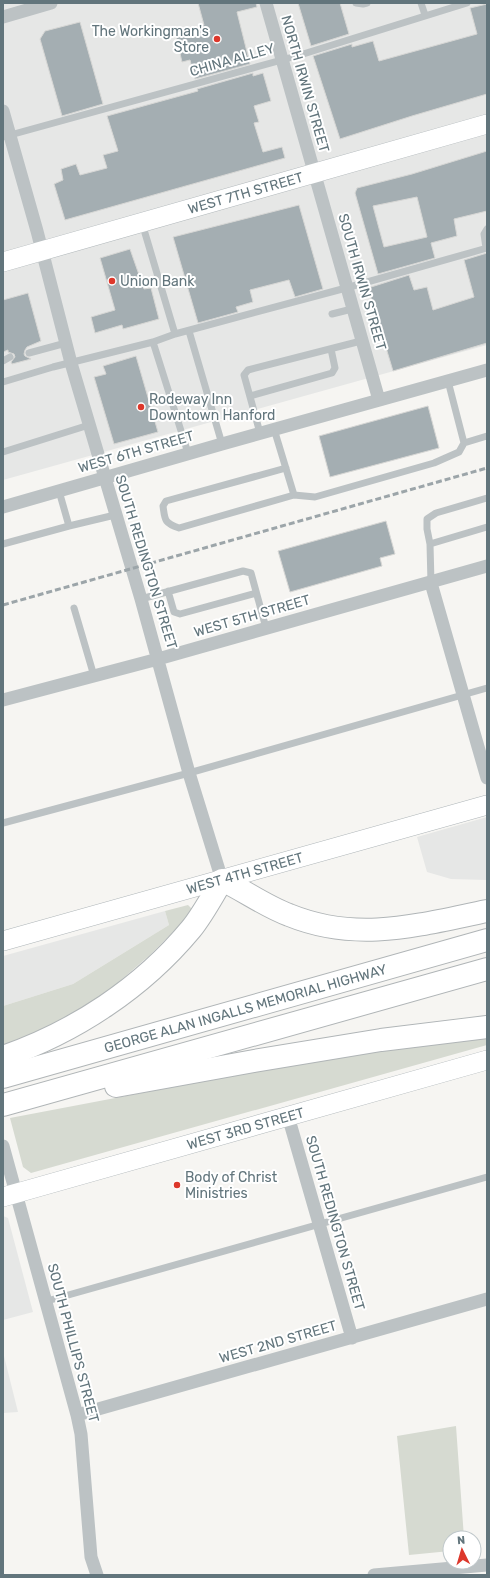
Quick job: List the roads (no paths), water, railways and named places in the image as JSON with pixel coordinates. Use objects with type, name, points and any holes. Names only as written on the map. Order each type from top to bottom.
[{"type":"highway","points":[[7,1066],[50,1038],[89,1017],[133,985],[174,948],[191,929],[202,914],[222,880],[286,914],[315,924],[343,929],[389,929],[487,911]]},
{"type":"highway","name":"GEORGE ALAN INGALLS MEMORIAL HIGHWAY","points":[[7,1066],[487,940]]},
{"type":"highway","name":"GEORGE ALAN INGALLS MEMORIAL HIGHWAY","points":[[16,1101],[487,969]]},
{"type":"highway","points":[[16,1101],[91,1090],[381,1040],[487,1027]]},
{"type":"main road","name":"WEST 7TH STREET","points":[[3,262],[487,124]]},
{"type":"main road","name":"WEST 4TH STREET","points":[[3,941],[487,805]]},
{"type":"main road","name":"WEST 3RD STREET","points":[[10,1195],[487,1060]]},
{"type":"street","points":[[3,17],[51,3]]},
{"type":"street","name":"NORTH IRWIN STREET","points":[[266,3],[314,173]]},
{"type":"street","name":"SOUTH REDINGTON STREET","points":[[3,111],[6,136],[42,252],[71,363],[115,515],[141,598],[189,773],[222,880]]},
{"type":"street","name":"SOUTH IRWIN STREET","points":[[314,173],[379,400]]},
{"type":"street","name":"WEST 6TH STREET","points":[[3,507],[274,429],[487,370]]},
{"type":"street","name":"WEST 5TH STREET","points":[[3,700],[158,659],[487,566]]},
{"type":"street","points":[[431,583],[487,778]]},
{"type":"street","name":"SOUTH REDINGTON STREET","points":[[288,1116],[352,1338]]},
{"type":"street","name":"SOUTH PHILLIPS STREET","points":[[3,1146],[10,1195],[47,1302],[77,1415],[81,1434],[91,1557],[96,1575]]},
{"type":"street","name":"WEST 2ND STREET","points":[[77,1415],[487,1300]]},
{"type":"street","points":[[374,1575],[487,1565]]},
{"type":"lane","points":[[356,3],[367,3]]},
{"type":"lane","points":[[421,3],[425,15]]},
{"type":"lane","name":"CHINA ALLEY","points":[[6,136],[300,55],[467,3]]},
{"type":"lane","points":[[142,223],[175,334]]},
{"type":"lane","points":[[3,382],[153,342],[175,334],[487,248],[484,234],[487,229]]},
{"type":"lane","points":[[332,314],[352,308]]},
{"type":"lane","points":[[189,331],[222,444]]},
{"type":"lane","points":[[260,433],[244,375],[248,370],[361,341]]},
{"type":"lane","points":[[153,342],[188,454]]},
{"type":"lane","points":[[29,353],[66,344]]},
{"type":"lane","points":[[250,396],[332,373],[335,368],[331,349]]},
{"type":"lane","points":[[286,468],[166,501],[162,506],[165,518],[169,525],[179,528],[294,495],[315,497],[434,462],[459,452],[464,443],[448,381]]},
{"type":"lane","points":[[3,452],[89,425]]},
{"type":"lane","points":[[274,429],[294,495]]},
{"type":"lane","points":[[464,443],[487,436]]},
{"type":"lane","points":[[59,491],[69,526]]},
{"type":"lane","points":[[431,583],[430,544],[427,529],[428,520],[436,513],[487,498]]},
{"type":"lane","points":[[3,544],[115,515]]},
{"type":"lane","points":[[430,544],[487,527]]},
{"type":"lane","points":[[141,598],[243,571],[251,573],[266,628]]},
{"type":"lane","points":[[168,592],[174,612],[180,614],[256,593]]},
{"type":"lane","points":[[74,608],[94,676]]},
{"type":"lane","points":[[3,823],[189,773],[487,688]]},
{"type":"lane","points":[[47,1302],[487,1177]]},
{"type":"railway","points":[[3,605],[487,468]]},
{"type":"place","name":"The Workingman's Store","points":[[217,39]]},
{"type":"place","name":"Union Bank","points":[[112,281]]},
{"type":"place","name":"Rodeway Inn Downtown Hanford","points":[[141,407]]},
{"type":"place","name":"Body of Christ Ministries","points":[[177,1185]]}]
